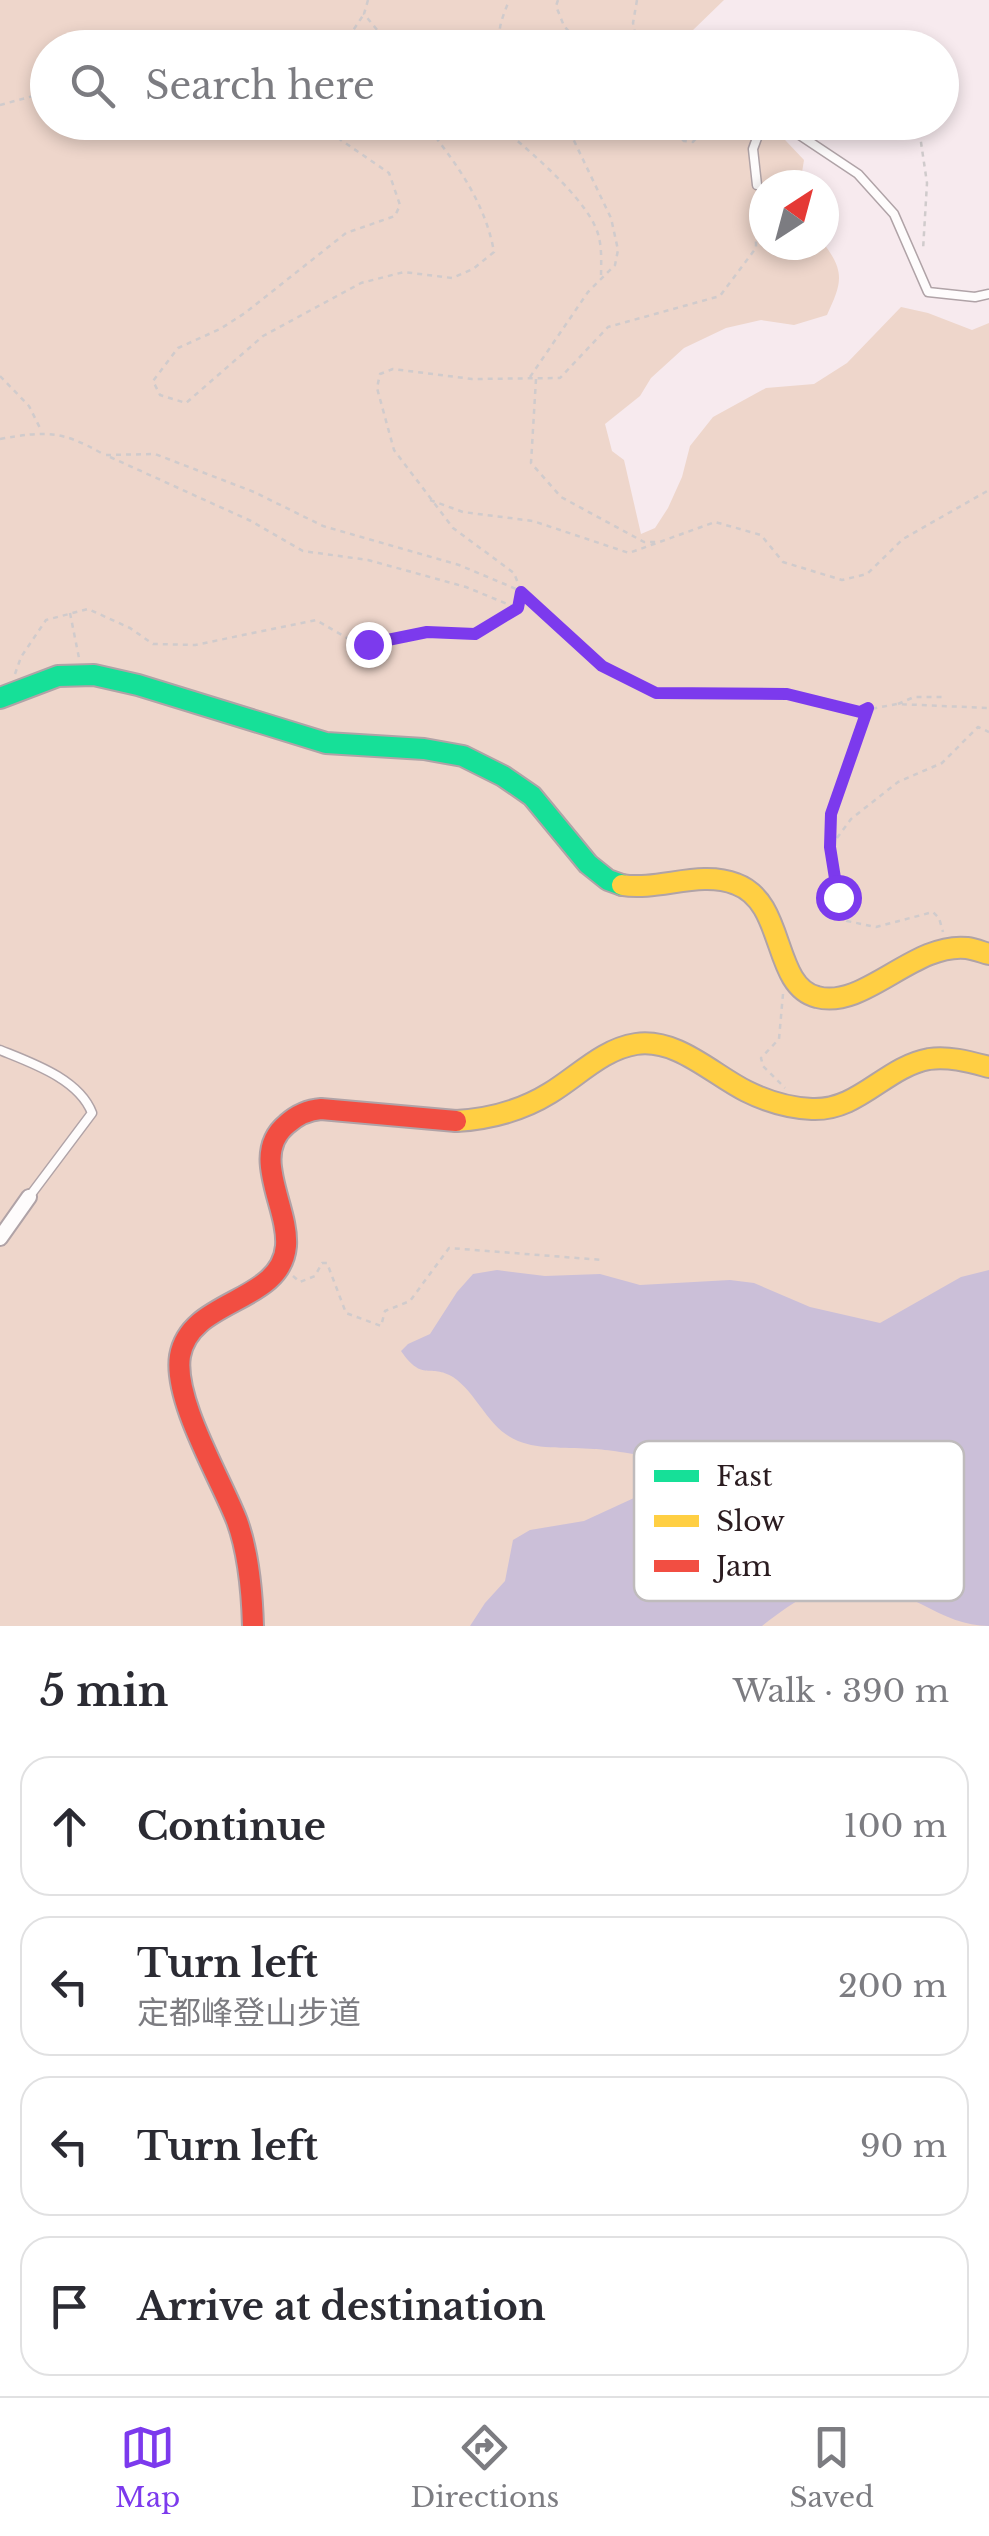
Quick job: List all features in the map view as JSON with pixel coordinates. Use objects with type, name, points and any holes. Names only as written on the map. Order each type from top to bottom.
[{"type":"street","points":[[4,696],[66,674],[82,674],[139,684],[328,744],[443,751],[477,762],[536,798],[607,880],[630,887],[715,879],[744,886],[767,911],[796,984],[814,998],[832,998],[858,990],[937,950],[962,946],[989,954]]},
{"type":"street","points":[[253,1626],[253,1602],[239,1526],[184,1390],[179,1361],[195,1323],[258,1288],[281,1265],[286,1236],[270,1154],[274,1135],[293,1118],[316,1109],[451,1120],[490,1118],[539,1100],[612,1053],[640,1042],[658,1044],[690,1058],[748,1092],[826,1110],[852,1102],[916,1062],[931,1058],[989,1067]]},
{"type":"street","points":[[0,1238],[29,1197]]},
{"type":"lane","points":[[755,170],[756,140]]},
{"type":"lane","points":[[807,140],[858,174],[894,214],[928,292],[975,297],[989,294]]},
{"type":"lane","points":[[0,1050],[40,1066],[86,1097],[92,1113],[29,1197]]},
{"type":"path","points":[[353,30],[368,0]]},
{"type":"path","points":[[500,30],[510,0]]},
{"type":"path","points":[[558,0],[556,6],[568,30]]},
{"type":"path","points":[[635,30],[637,0]]},
{"type":"path","points":[[364,14],[377,30]]},
{"type":"path","points":[[0,105],[30,97]]},
{"type":"path","points":[[341,140],[389,173],[400,205],[396,216],[346,234],[220,330],[178,348],[153,381],[160,394],[186,403],[263,336],[361,283],[404,272],[452,278],[473,269],[494,252],[490,225],[470,186],[437,140]]},
{"type":"path","points":[[515,140],[552,173],[594,222],[601,244],[602,279]]},
{"type":"path","points":[[529,378],[588,292],[615,265],[618,250],[611,218],[574,140]]},
{"type":"path","points":[[918,270],[927,184],[921,140]]},
{"type":"path","points":[[4,696],[21,657],[46,620],[88,608],[153,644],[196,645],[316,620],[347,638],[368,644],[427,632],[475,634],[518,608],[521,592],[514,572],[453,528],[394,450],[377,388],[380,374],[393,369],[472,379],[560,378],[608,327],[720,296],[749,257]]},
{"type":"path","points":[[0,376],[29,406],[41,432]]},
{"type":"path","points":[[536,378],[531,463],[541,477],[561,497],[644,542],[659,542]]},
{"type":"path","points":[[0,439],[41,432],[76,438],[304,550],[368,560],[466,587],[518,608]]},
{"type":"path","points":[[106,455],[155,454],[254,492],[324,526],[459,564],[521,592],[602,666],[656,693],[787,694],[860,712],[897,704],[989,708]]},
{"type":"path","points":[[429,499],[463,512],[533,521],[629,553],[715,522],[761,535],[783,562],[842,580],[868,574],[902,539],[989,490]]},
{"type":"path","points":[[70,614],[82,674]]},
{"type":"path","points":[[897,704],[914,697],[945,697]]},
{"type":"path","points":[[868,708],[831,814],[830,847],[838,897],[847,921],[876,926],[933,912],[939,918],[948,948]]},
{"type":"path","points":[[830,847],[851,819],[898,782],[942,763],[978,728],[989,732]]},
{"type":"path","points":[[790,968],[780,1002],[779,1040],[761,1058],[763,1066],[796,1106]]},
{"type":"path","points":[[281,1265],[300,1282],[315,1276],[322,1263],[326,1263],[346,1314],[381,1326],[385,1311],[410,1301],[449,1248],[603,1260]]},
{"type":"shaded area","points":[[0,0],[724,0],[693,30],[30,30],[30,140],[785,140],[804,160],[802,170],[749,170],[749,260],[834,260],[839,279],[836,295],[827,315],[794,325],[761,320],[726,328],[684,348],[651,378],[640,396],[605,424],[612,451],[624,460],[641,534],[655,528],[668,508],[690,446],[713,417],[766,388],[814,384],[847,363],[901,307],[972,330],[989,323],[989,1626],[0,1626]]},
{"type":"shaded area","points":[[497,1270],[545,1276],[600,1274],[640,1285],[730,1280],[754,1283],[810,1307],[880,1323],[961,1277],[989,1270],[989,1626],[955,1620],[913,1601],[964,1601],[964,1441],[634,1441],[634,1455],[518,1441],[499,1428],[453,1377],[415,1367],[401,1351],[430,1334],[473,1274]]},
{"type":"shaded area","points":[[634,1498],[634,1601],[797,1601],[762,1626],[470,1626],[505,1581],[513,1540],[530,1530],[584,1521]]},
{"type":"traffic: fast","points":[[0,698],[58,676],[94,675],[326,743],[424,749],[463,756],[532,796],[588,864],[608,880],[622,885]]},
{"type":"traffic: slow","points":[[622,885],[708,879],[736,884],[752,894],[763,908],[792,977],[803,990],[817,997],[853,994],[947,949],[967,948],[989,954]]},
{"type":"traffic: slow","points":[[456,1121],[493,1116],[528,1105],[602,1057],[636,1044],[666,1046],[754,1095],[786,1106],[812,1109],[844,1103],[899,1070],[929,1059],[952,1059],[989,1067]]},
{"type":"traffic: jam","points":[[253,1626],[241,1534],[184,1394],[180,1356],[187,1337],[200,1322],[269,1280],[280,1265],[286,1246],[285,1231],[273,1182],[271,1151],[276,1137],[291,1121],[321,1109],[456,1121]]},
{"type":"route","points":[[368,644],[427,632],[475,634],[518,608],[521,592],[602,666],[656,693],[787,694],[860,712],[868,708],[831,814],[830,847],[838,897]]}]
